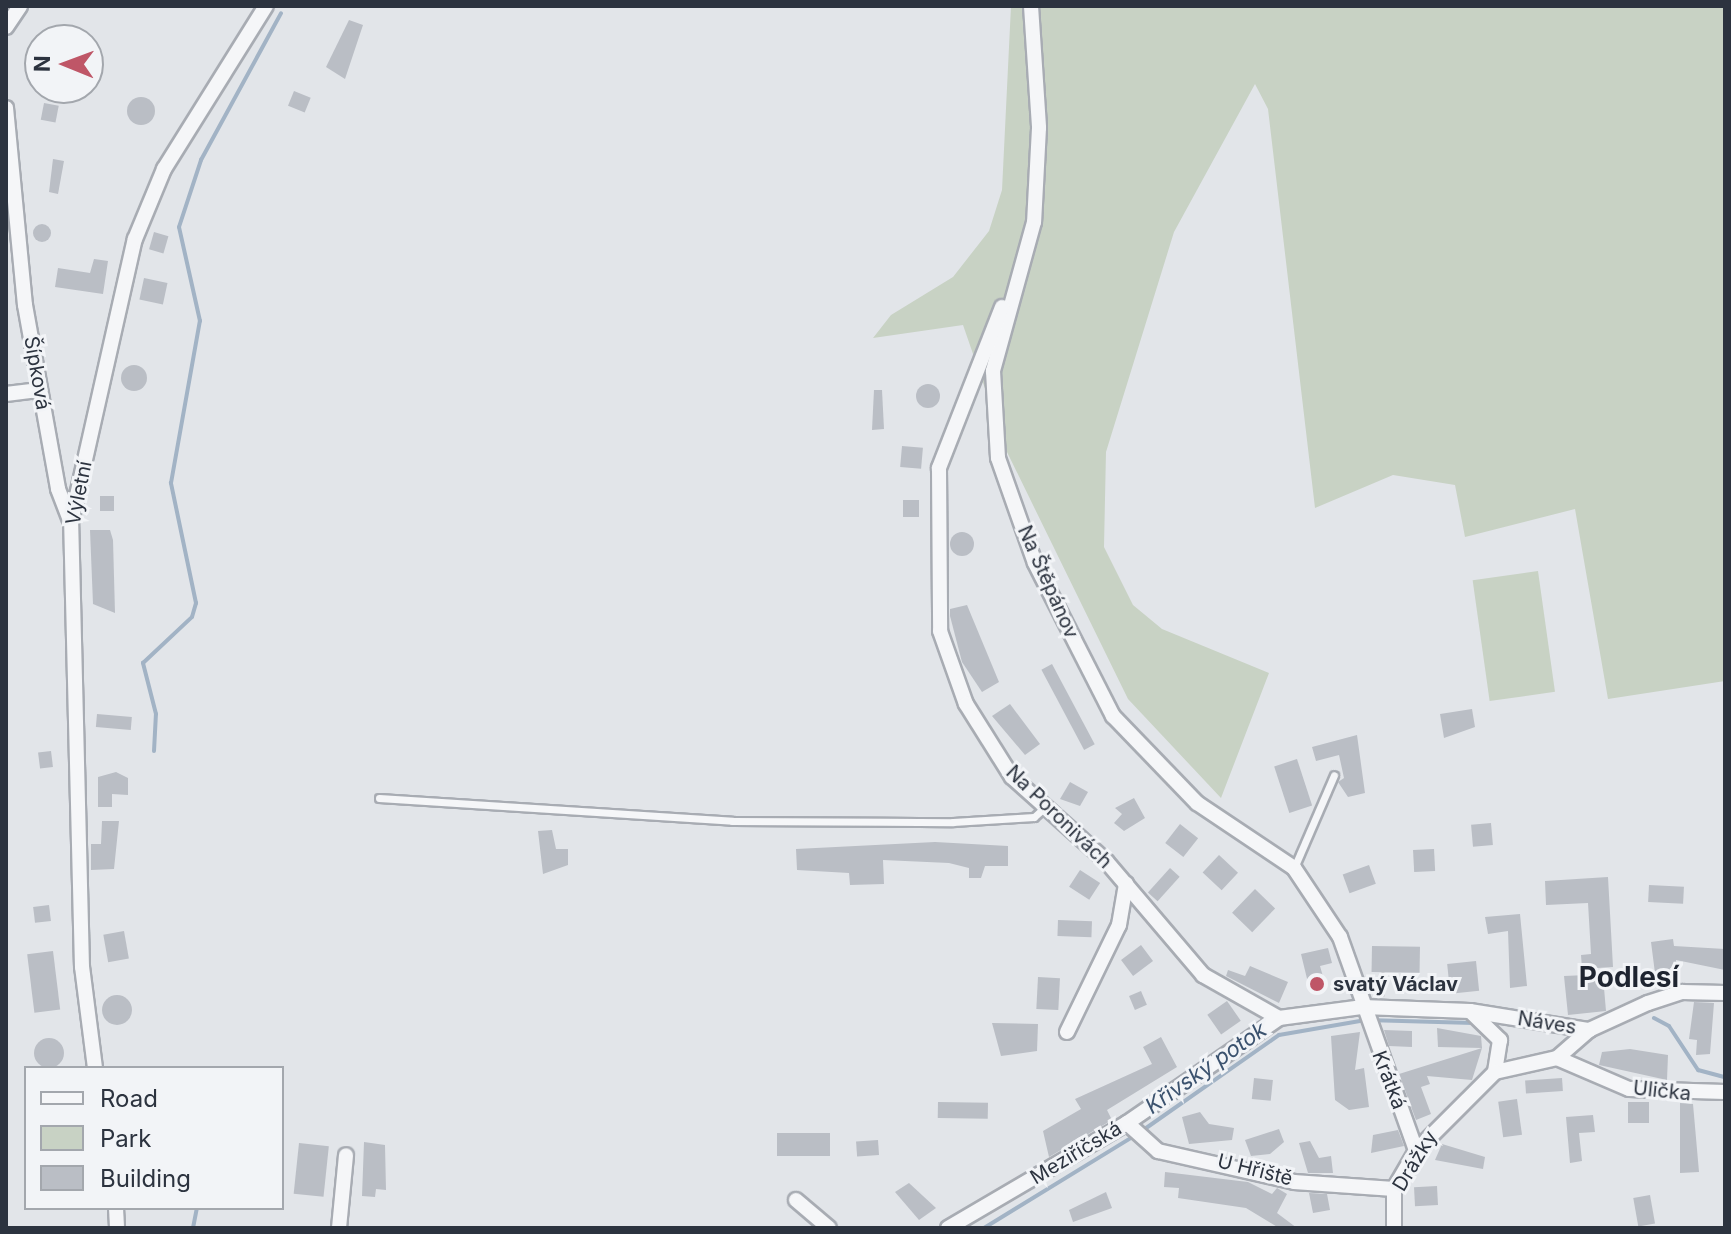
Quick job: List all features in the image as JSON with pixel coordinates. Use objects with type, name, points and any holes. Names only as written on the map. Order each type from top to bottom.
[{"type":"street","points":[[6,27],[20,6]]},
{"type":"street","name":"Výletní","points":[[95,1066],[82,967],[71,522],[135,239],[164,169],[266,6]]},
{"type":"street","name":"Na Štěpánov","points":[[1031,6],[1039,128],[1034,222],[1014,283],[993,371],[998,458],[1035,563],[1113,716],[1197,803],[1294,868],[1340,937],[1366,1016]]},
{"type":"street","name":"Šípková","points":[[6,108],[19,188],[11,223],[40,390],[71,522]]},
{"type":"street","name":"Na Poronivách","points":[[1014,283],[939,468],[940,631],[966,704],[1012,777],[1126,884],[1203,975],[1279,1018]]},
{"type":"street","points":[[6,394],[40,390]]},
{"type":"street","points":[[1067,1032],[1119,925],[1126,884]]},
{"type":"street","points":[[1589,1030],[1682,992],[1725,993]]},
{"type":"street","name":"Meziříčská","points":[[948,1228],[1130,1126],[1279,1018],[1470,1011]]},
{"type":"street","name":"Náves","points":[[1470,1011],[1589,1030]]},
{"type":"street","name":"Náves","points":[[1470,1011],[1500,1040],[1495,1072],[1557,1058],[1589,1030]]},
{"type":"street","name":"Krátká","points":[[1366,1016],[1416,1151]]},
{"type":"street","name":"Ulička","points":[[1557,1058],[1629,1089],[1725,1092]]},
{"type":"street","name":"Drážky","points":[[1391,1224],[1394,1189],[1416,1151],[1495,1072]]},
{"type":"street","name":"U Hřiště","points":[[1130,1126],[1158,1151],[1294,1182],[1394,1189]]},
{"type":"street","points":[[339,1228],[346,1155]]},
{"type":"street","points":[[796,1200],[829,1228]]},
{"type":"lane","points":[[1294,868],[1334,775]]},
{"type":"lane","points":[[379,798],[732,821],[953,822],[1034,817],[1045,807]]},
{"type":"path","points":[[1383,972],[1383,1000]]},
{"type":"green space","points":[[1011,6],[1725,6],[1725,681],[1608,699],[1575,509],[1465,537],[1455,485],[1393,475],[1315,508],[1268,109],[1255,84],[1174,232],[1106,452],[1104,547],[1133,605],[1162,629],[1269,673],[1221,798],[1128,699],[1007,452],[963,325],[873,338],[891,315],[953,277],[989,231],[1002,190]]},
{"type":"green space","points":[[1538,571],[1555,692],[1490,701],[1473,580]]},
{"type":"building","points":[[349,20],[363,25],[345,79],[326,67]]},
{"type":"building","points":[[294,91],[311,98],[305,113],[288,106]]},
{"type":"building","points":[[141,97],[151,101],[155,111],[151,121],[141,125],[131,121],[127,111],[131,101]]},
{"type":"building","points":[[44,104],[59,106],[55,123],[41,120]]},
{"type":"building","points":[[53,159],[64,161],[58,194],[49,192]]},
{"type":"building","points":[[42,224],[51,233],[42,242],[33,233]]},
{"type":"building","points":[[154,232],[168,236],[163,253],[149,249]]},
{"type":"building","points":[[94,259],[108,261],[103,294],[55,287],[58,268],[90,273]]},
{"type":"building","points":[[144,278],[167,283],[163,305],[139,300]]},
{"type":"building","points":[[134,365],[143,369],[147,378],[143,387],[134,391],[125,387],[121,378],[125,369]]},
{"type":"building","points":[[928,384],[937,387],[940,396],[937,405],[928,408],[919,405],[916,396],[919,387]]},
{"type":"building","points":[[874,390],[882,390],[884,429],[872,430]]},
{"type":"building","points":[[902,446],[923,448],[921,469],[900,467]]},
{"type":"building","points":[[100,496],[114,496],[114,511],[100,511]]},
{"type":"building","points":[[903,500],[919,500],[919,517],[903,517]]},
{"type":"building","points":[[90,530],[110,530],[115,613],[93,604]]},
{"type":"building","points":[[962,532],[970,536],[974,544],[970,552],[962,556],[954,552],[950,544],[954,536]]},
{"type":"building","points":[[967,605],[999,682],[982,692],[962,662],[950,616],[950,609]]},
{"type":"building","points":[[1052,664],[1095,744],[1084,750],[1041,670]]},
{"type":"building","points":[[1010,704],[1040,744],[1025,755],[992,716]]},
{"type":"building","points":[[1472,709],[1475,727],[1444,738],[1440,714]]},
{"type":"building","points":[[97,714],[132,717],[131,730],[96,727]]},
{"type":"building","points":[[1357,735],[1365,793],[1348,797],[1338,782],[1344,778],[1339,755],[1316,761],[1312,747]]},
{"type":"building","points":[[51,751],[53,767],[40,768],[38,753]]},
{"type":"building","points":[[1297,759],[1312,806],[1289,813],[1274,766]]},
{"type":"building","points":[[116,772],[128,778],[128,795],[112,794],[112,807],[98,807],[98,777]]},
{"type":"building","points":[[1070,782],[1088,792],[1080,806],[1060,799]]},
{"type":"building","points":[[1134,798],[1145,818],[1124,831],[1114,823],[1122,814],[1115,808]]},
{"type":"building","points":[[102,821],[119,821],[114,869],[91,870],[91,844],[101,844]]},
{"type":"building","points":[[1491,823],[1493,845],[1473,847],[1471,825]]},
{"type":"building","points":[[1180,824],[1198,838],[1183,857],[1165,843]]},
{"type":"building","points":[[552,830],[556,849],[568,849],[568,865],[543,874],[538,831]]},
{"type":"building","points":[[935,842],[1008,846],[1008,866],[985,866],[981,878],[969,878],[969,868],[949,863],[883,860],[884,884],[850,885],[849,873],[797,870],[796,849]]},
{"type":"building","points":[[1434,849],[1435,871],[1414,872],[1413,850]]},
{"type":"building","points":[[1219,855],[1238,873],[1222,890],[1203,873]]},
{"type":"building","points":[[1369,865],[1376,884],[1350,893],[1343,875]]},
{"type":"building","points":[[1170,868],[1180,877],[1158,901],[1148,893]]},
{"type":"building","points":[[1080,870],[1100,883],[1089,900],[1069,887]]},
{"type":"building","points":[[1608,877],[1613,967],[1582,969],[1581,955],[1591,954],[1588,903],[1546,905],[1545,881]]},
{"type":"building","points":[[1649,885],[1684,887],[1683,904],[1648,902]]},
{"type":"building","points":[[1255,889],[1275,908],[1252,932],[1232,913]]},
{"type":"building","points":[[49,905],[51,921],[35,923],[33,907]]},
{"type":"building","points":[[1520,914],[1527,986],[1510,988],[1508,931],[1488,934],[1485,917]]},
{"type":"building","points":[[1058,920],[1092,921],[1091,937],[1057,936]]},
{"type":"building","points":[[124,931],[129,959],[108,962],[103,935]]},
{"type":"building","points":[[1673,939],[1674,946],[1725,949],[1725,970],[1676,960],[1678,978],[1656,981],[1651,942]]},
{"type":"building","points":[[1141,945],[1153,961],[1133,976],[1121,960]]},
{"type":"building","points":[[1372,946],[1420,947],[1420,973],[1372,972]]},
{"type":"building","points":[[1328,948],[1332,963],[1320,966],[1326,987],[1310,991],[1301,954]]},
{"type":"building","points":[[53,951],[60,1010],[34,1013],[27,954]]},
{"type":"building","points":[[1476,961],[1479,991],[1450,994],[1447,964]]},
{"type":"building","points":[[1250,966],[1288,982],[1279,1003],[1226,976],[1228,970],[1245,976]]},
{"type":"building","points":[[1587,975],[1604,988],[1606,1011],[1568,1015],[1564,976]]},
{"type":"building","points":[[1038,977],[1060,978],[1058,1010],[1036,1009]]},
{"type":"building","points":[[1141,991],[1147,1005],[1135,1010],[1129,996]]},
{"type":"building","points":[[117,995],[123,996],[131,1004],[131,1016],[123,1024],[117,1025],[111,1024],[103,1016],[102,1010],[103,1004],[111,996]]},
{"type":"building","points":[[1227,1001],[1241,1021],[1221,1034],[1207,1015]]},
{"type":"building","points":[[1694,1002],[1714,1003],[1710,1054],[1696,1055],[1697,1040],[1689,1039]]},
{"type":"building","points":[[992,1023],[1038,1024],[1037,1051],[1001,1056]]},
{"type":"building","points":[[1437,1028],[1481,1036],[1482,1048],[1438,1047]]},
{"type":"building","points":[[1384,1030],[1412,1031],[1412,1047],[1389,1046]]},
{"type":"building","points":[[1360,1032],[1355,1070],[1364,1068],[1369,1107],[1349,1110],[1335,1100],[1331,1036]]},
{"type":"building","points":[[1161,1037],[1177,1067],[1107,1110],[1112,1120],[1049,1157],[1043,1131],[1081,1109],[1075,1099],[1152,1064],[1143,1047]]},
{"type":"building","points":[[43,1039],[55,1039],[63,1047],[63,1059],[57,1066],[41,1066],[35,1059],[35,1047]]},
{"type":"building","points":[[1482,1048],[1472,1080],[1427,1076],[1430,1084],[1421,1087],[1431,1114],[1416,1120],[1399,1074]]},
{"type":"building","points":[[1630,1049],[1668,1055],[1667,1080],[1599,1065],[1602,1052]]},
{"type":"building","points":[[1254,1078],[1273,1080],[1271,1101],[1252,1099]]},
{"type":"building","points":[[1562,1078],[1563,1091],[1526,1094],[1525,1081]]},
{"type":"building","points":[[1517,1099],[1522,1135],[1503,1137],[1498,1102]]},
{"type":"building","points":[[938,1102],[988,1103],[988,1119],[938,1118]]},
{"type":"building","points":[[1628,1102],[1649,1102],[1649,1123],[1628,1123]]},
{"type":"building","points":[[1680,1103],[1693,1104],[1699,1172],[1680,1173]]},
{"type":"building","points":[[1200,1112],[1209,1124],[1234,1128],[1232,1140],[1189,1144],[1182,1117]]},
{"type":"building","points":[[1593,1115],[1595,1132],[1579,1133],[1582,1161],[1570,1163],[1566,1117]]},
{"type":"building","points":[[1279,1129],[1284,1142],[1270,1154],[1251,1156],[1245,1140]]},
{"type":"building","points":[[1398,1130],[1404,1146],[1371,1153],[1373,1135]]},
{"type":"building","points":[[777,1133],[830,1133],[830,1156],[777,1156]]},
{"type":"building","points":[[878,1140],[879,1155],[857,1156],[856,1142]]},
{"type":"building","points":[[1310,1141],[1319,1158],[1331,1156],[1333,1173],[1308,1173],[1299,1143]]},
{"type":"building","points":[[364,1142],[385,1145],[386,1190],[376,1189],[375,1197],[362,1196]]},
{"type":"building","points":[[299,1143],[329,1146],[324,1197],[294,1194]]},
{"type":"building","points":[[1442,1144],[1485,1157],[1483,1169],[1435,1160]]},
{"type":"building","points":[[1165,1172],[1248,1182],[1272,1194],[1277,1188],[1287,1194],[1277,1213],[1297,1228],[1279,1228],[1246,1208],[1178,1198],[1179,1188],[1164,1187]]},
{"type":"building","points":[[909,1183],[936,1208],[919,1220],[895,1192]]},
{"type":"building","points":[[1437,1186],[1438,1205],[1415,1206],[1414,1187]]},
{"type":"building","points":[[1106,1192],[1112,1208],[1073,1222],[1069,1210]]},
{"type":"building","points":[[1309,1193],[1327,1194],[1330,1210],[1313,1213]]},
{"type":"building","points":[[1650,1195],[1655,1224],[1638,1227],[1633,1198]]},
{"type":"waterway","points":[[154,751],[156,714],[143,663],[192,617],[196,603],[171,483],[200,321],[179,227],[201,160],[281,13]]},
{"type":"waterway","name":"Křivský potok","points":[[1654,1018],[1669,1026],[1698,1070],[1725,1077]]},
{"type":"waterway","name":"Křivský potok","points":[[984,1228],[1139,1133],[1279,1035],[1366,1020],[1474,1023]]},
{"type":"waterway","points":[[193,1228],[197,1210]]},
{"type":"place","name":"svatý Václav","points":[[1317,984]]},
{"type":"district","name":"Podlesí","points":[[1629,977]]}]
